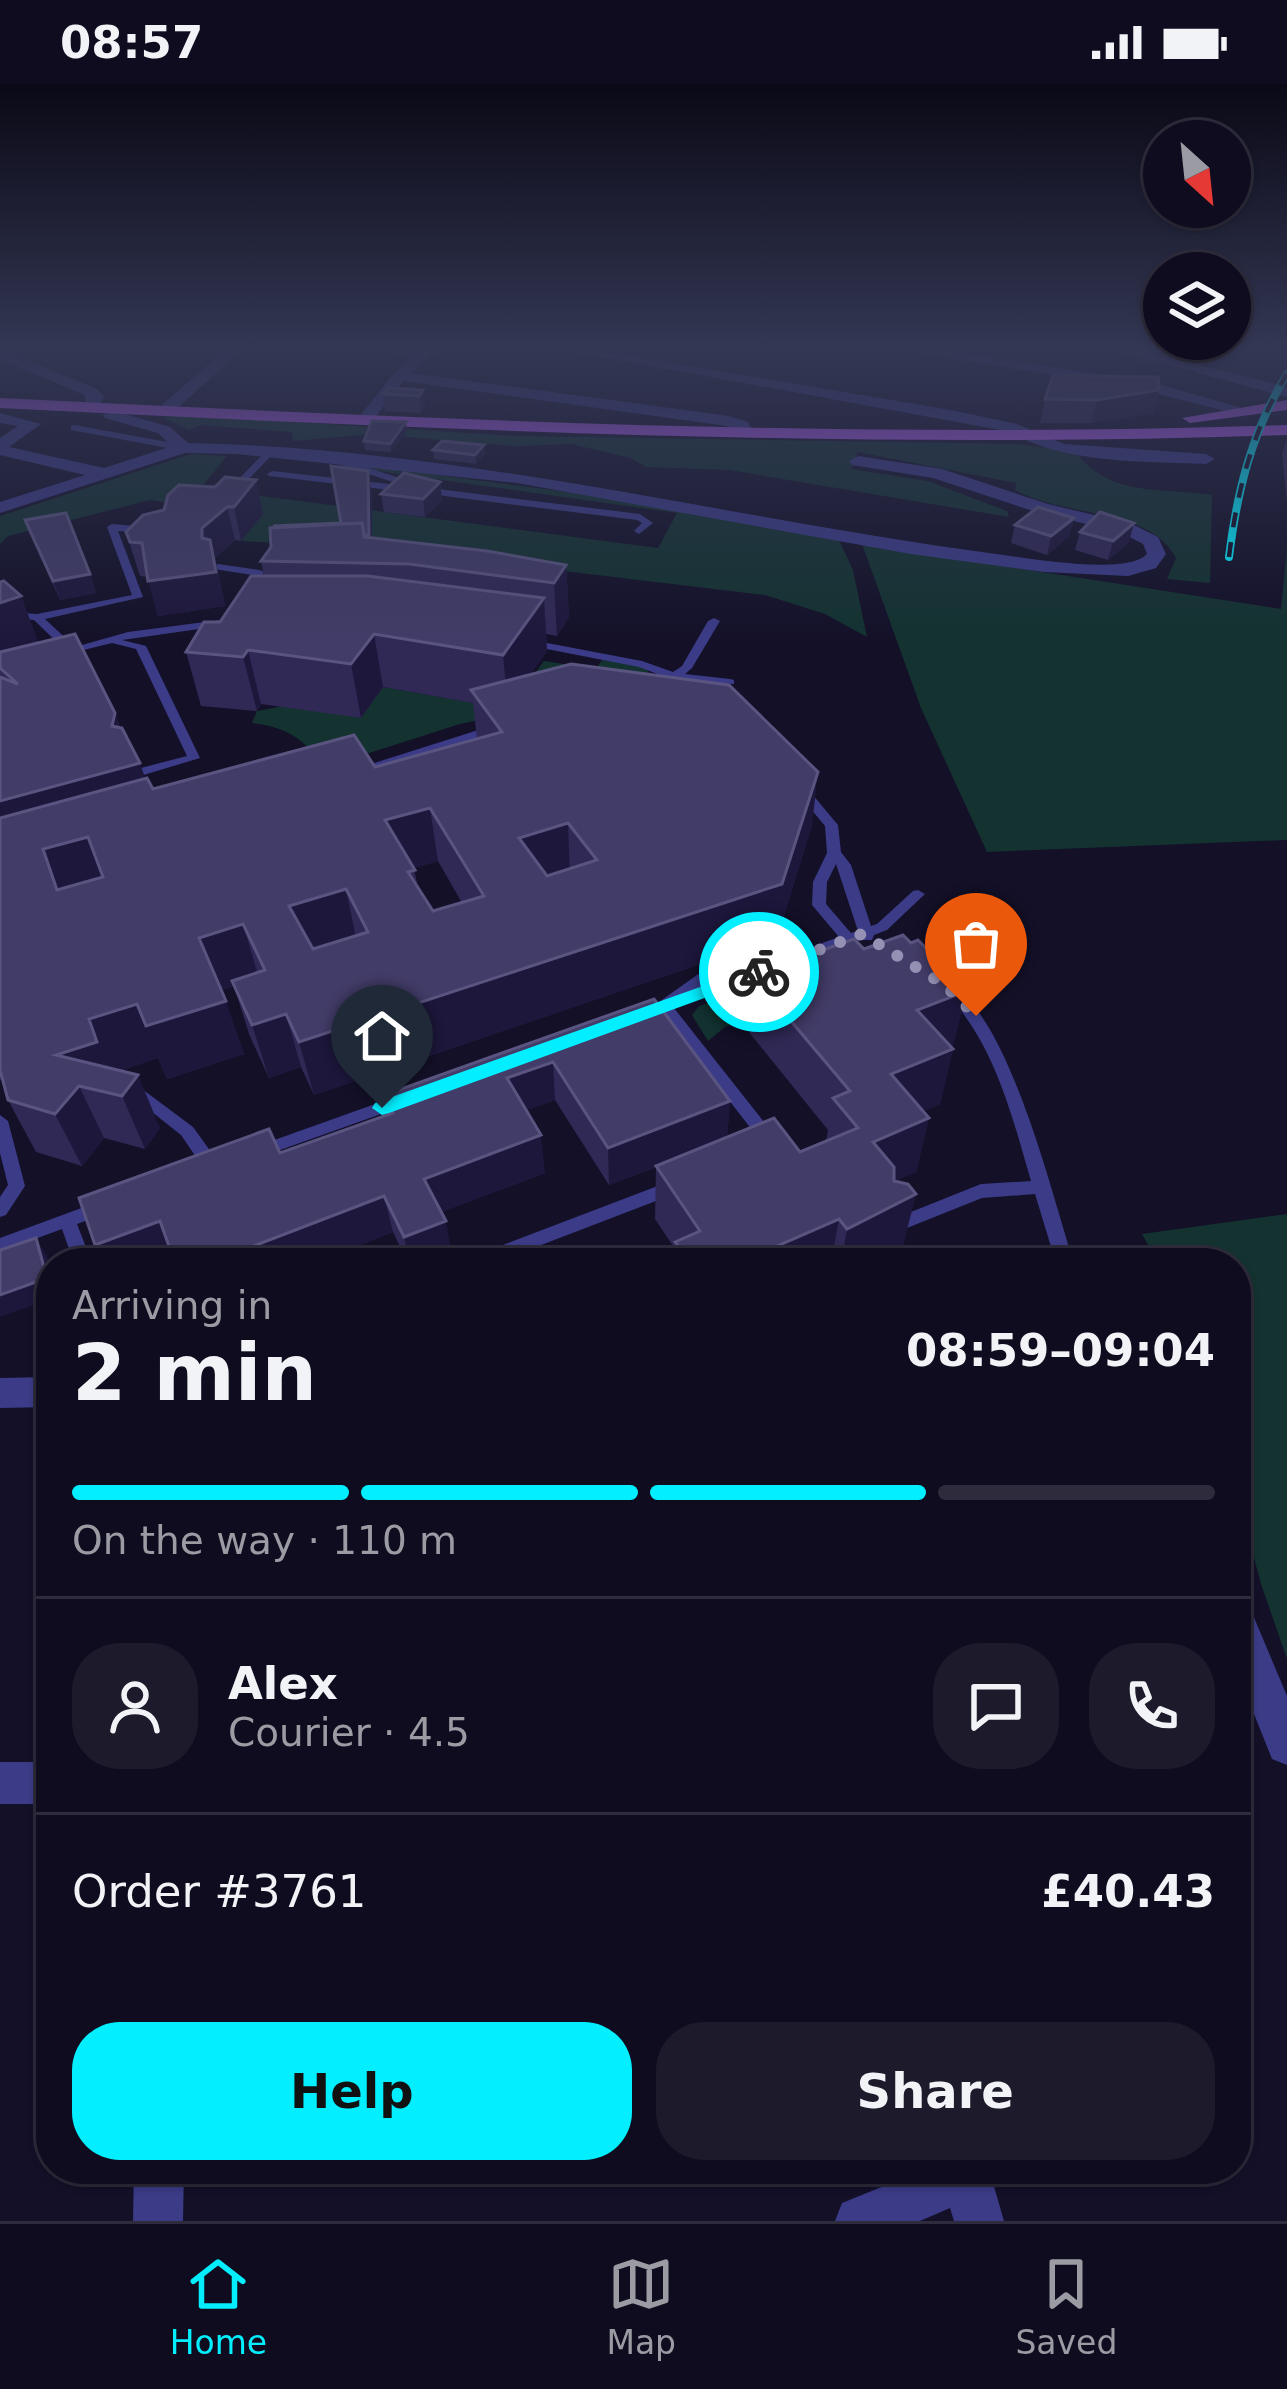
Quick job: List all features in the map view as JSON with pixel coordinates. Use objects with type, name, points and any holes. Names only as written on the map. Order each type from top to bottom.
[{"type":"street","points":[[180,445],[184,448]]},
{"type":"street","points":[[1048,445],[1207,459]]},
{"type":"street","points":[[0,448],[110,475]]},
{"type":"street","points":[[0,508],[184,448],[328,458],[604,490],[966,556],[1111,571],[1143,566],[1157,555],[1152,542],[1133,530],[1004,487],[858,461]]},
{"type":"street","points":[[0,1393],[36,1392]]},
{"type":"street","points":[[1251,1658],[1287,1744]]},
{"type":"street","points":[[0,1783],[36,1783]]},
{"type":"street","points":[[158,2221],[159,2184]]},
{"type":"street","points":[[860,2221],[970,2189]]},
{"type":"lane","points":[[166,445],[184,448]]},
{"type":"lane","points":[[236,487],[268,453]]},
{"type":"lane","points":[[328,458],[429,491]]},
{"type":"lane","points":[[272,474],[645,518],[648,523],[639,531]]},
{"type":"lane","points":[[307,493],[319,480]]},
{"type":"lane","points":[[8,615],[37,616],[138,598],[112,527],[170,532]]},
{"type":"lane","points":[[218,567],[280,572]]},
{"type":"lane","points":[[251,591],[260,573]]},
{"type":"lane","points":[[37,616],[75,651]]},
{"type":"lane","points":[[52,658],[128,635],[242,620]]},
{"type":"lane","points":[[642,695],[677,677],[714,621]]},
{"type":"lane","points":[[502,637],[642,664],[677,677],[730,682]]},
{"type":"lane","points":[[75,651],[124,642],[140,646],[149,663],[194,758],[137,773]]},
{"type":"lane","points":[[677,677],[701,698]]},
{"type":"lane","points":[[334,778],[512,724]]},
{"type":"lane","points":[[786,775],[828,820],[834,853],[844,865],[855,937]]},
{"type":"lane","points":[[834,853],[820,882],[819,905],[855,937],[888,951]]},
{"type":"lane","points":[[622,1022],[890,924],[918,894]]},
{"type":"lane","points":[[930,975],[966,1004],[982,1027],[1060,1248]]},
{"type":"lane","points":[[664,1006],[775,1148],[754,1156]]},
{"type":"lane","points":[[130,1086],[187,1131],[213,1168]]},
{"type":"lane","points":[[193,1176],[424,1093]]},
{"type":"lane","points":[[0,1121],[17,1186],[0,1210]]},
{"type":"lane","points":[[528,1248],[691,1180]]},
{"type":"lane","points":[[892,1227],[981,1191],[1038,1187]]},
{"type":"lane","points":[[0,1245],[130,1198]]},
{"type":"lane","points":[[67,1220],[77,1248]]},
{"type":"green space","points":[[575,445],[1022,445],[1075,451],[1104,477],[1120,483],[1212,495],[1210,583],[1167,579],[1176,558],[1146,529],[1035,499],[1015,490],[1016,483],[858,452],[851,469],[928,481],[1007,511],[1009,517],[730,470],[646,467],[631,458]]},
{"type":"green space","points":[[191,454],[227,456],[201,488],[658,548],[677,513],[353,464],[635,501],[838,538],[853,570],[867,637],[825,614],[765,595],[364,547],[241,541],[251,529],[190,506],[150,500],[8,536],[0,544],[0,516]]},
{"type":"green space","points":[[862,544],[1281,609],[1287,548],[1287,840],[987,852],[921,708]]},
{"type":"green space","points":[[602,660],[642,664],[652,676],[592,696],[460,724],[341,762],[329,773],[296,738],[252,723],[257,711],[383,687],[508,709],[544,661],[596,669]]},
{"type":"green space","points":[[829,960],[826,989],[725,1027],[708,1041],[692,1015],[699,1006]]},
{"type":"green space","points":[[1287,1214],[1287,1659],[1251,1546],[1251,1248],[1150,1248],[1142,1234]]},
{"type":"building","points":[[438,445],[484,445],[475,455],[433,450]]},
{"type":"building","points":[[331,466],[368,471],[369,535],[364,535],[362,523],[276,528],[341,523]]},
{"type":"building","points":[[404,473],[440,482],[423,499],[381,494]]},
{"type":"building","points":[[225,477],[256,480],[234,507],[227,507],[202,528],[202,538],[210,540],[216,572],[148,581],[142,543],[130,542],[126,532],[143,515],[164,510],[168,495],[179,485],[215,487]]},
{"type":"building","points":[[1038,507],[1074,518],[1051,536],[1015,525]]},
{"type":"building","points":[[1100,512],[1134,523],[1113,541],[1080,532]]},
{"type":"building","points":[[66,513],[90,574],[53,581],[25,520]]},
{"type":"building","points":[[362,523],[364,537],[566,565],[554,583],[409,564],[261,561],[271,547],[270,528]]},
{"type":"building","points":[[251,576],[368,576],[544,598],[503,655],[374,634],[351,664],[248,650],[243,657],[186,652],[204,622],[220,622]]},
{"type":"building","points":[[0,582],[21,596],[0,603]]},
{"type":"building","points":[[75,634],[115,713],[112,726],[122,728],[140,763],[0,801],[0,677],[18,684],[0,668],[0,652]]},
{"type":"building","points":[[571,664],[729,685],[818,772],[782,884],[299,1042],[286,1014],[252,1025],[232,981],[265,970],[243,924],[199,938],[226,1001],[146,1026],[137,1004],[89,1019],[97,1042],[56,1055],[138,1075],[122,1096],[79,1086],[55,1114],[8,1100],[0,1070],[0,818],[147,778],[153,789],[354,735],[375,767],[502,732],[471,690]],"holes":[[[430,808],[484,896],[433,911],[408,872],[415,870],[385,820]],[[568,823],[597,860],[547,876],[519,838]],[[88,837],[103,877],[57,890],[43,849]],[[346,889],[368,932],[313,949],[289,906]]]},
{"type":"building","points":[[903,935],[911,943],[918,940],[967,991],[917,1010],[953,1049],[891,1074],[929,1118],[873,1142],[894,1167],[894,1181],[908,1184],[916,1194],[847,1229],[839,1219],[772,1248],[680,1248],[675,1242],[700,1231],[656,1166],[774,1118],[800,1152],[858,1128],[833,1098],[850,1091],[752,975],[854,939],[864,949]]},
{"type":"building","points":[[654,999],[730,1101],[608,1148],[553,1062],[507,1078],[541,1135],[424,1179],[446,1221],[404,1237],[384,1196],[248,1248],[170,1248],[160,1221],[95,1245],[79,1198],[269,1129],[280,1153],[393,1113],[384,1095]]},
{"type":"building","points":[[36,1238],[36,1282],[0,1295],[0,1250]]},
{"type":"railway","points":[[1229,557],[1254,445]]},
{"type":"way so far","points":[[759,972],[862,934],[945,985],[976,1016]]},
{"type":"route","points":[[382,1108],[759,972]]}]
